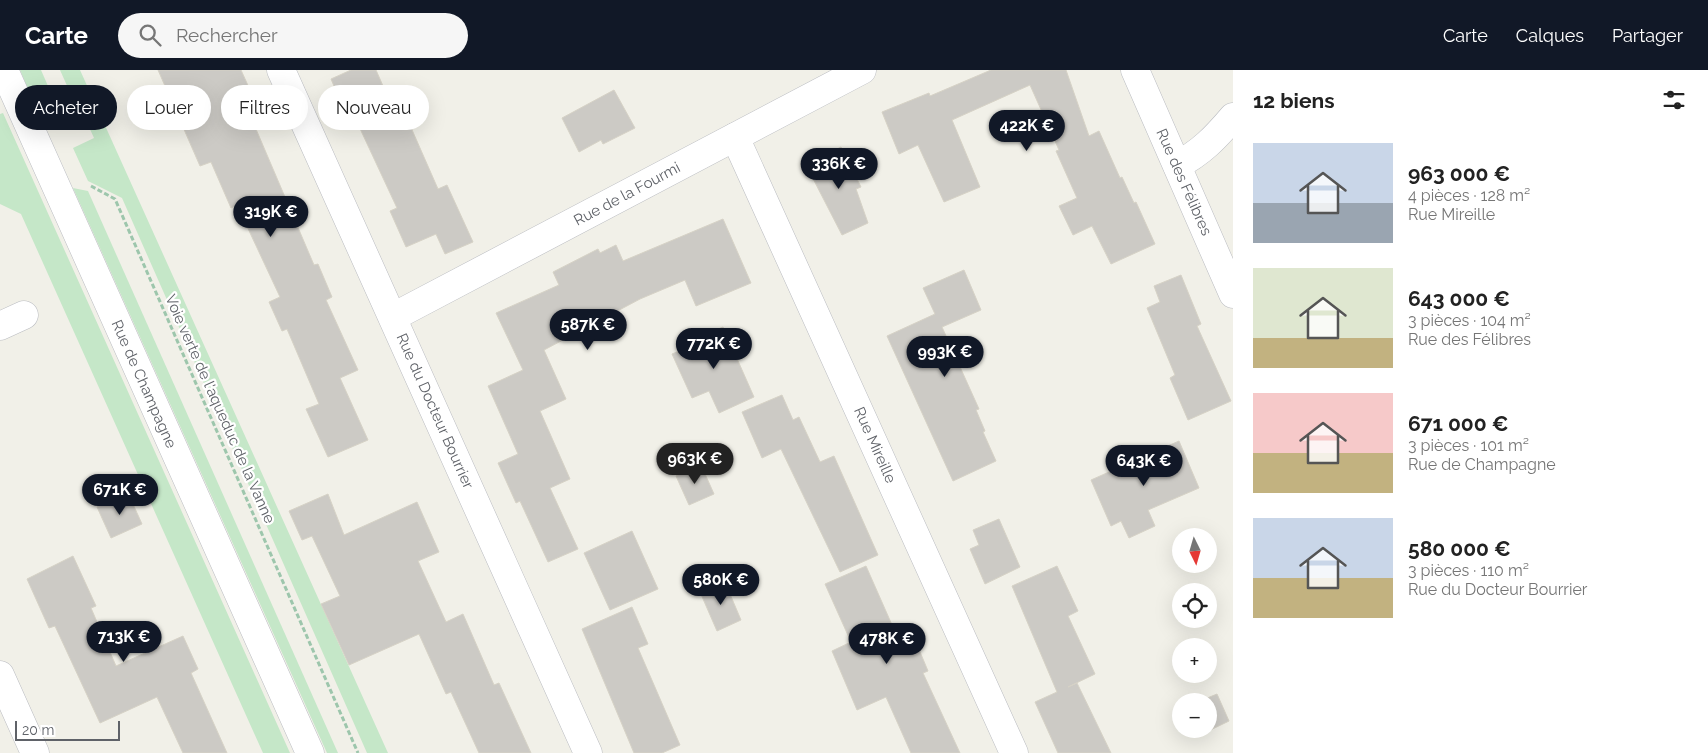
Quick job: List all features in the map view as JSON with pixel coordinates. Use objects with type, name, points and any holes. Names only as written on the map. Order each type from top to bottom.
[{"type":"street","name":"Rue de Champagne","points":[[4,70],[310,753]]},
{"type":"street","name":"Rue du Docteur Bourrier","points":[[281,70],[588,753]]},
{"type":"street","name":"Rue de la Fourmi","points":[[392,317],[862,70]]},
{"type":"street","name":"Rue des Félibres","points":[[1135,70],[1233,294]]},
{"type":"street","points":[[1177,165],[1195,156],[1213,141],[1233,117]]},
{"type":"street","name":"Rue Mireille","points":[[735,137],[1014,753]]},
{"type":"street","points":[[0,675],[35,753]]},
{"type":"path","name":"Voie verte de l'aqueduc de la Vanne","points":[[86,183],[115,199],[358,753]]},
{"type":"green space","points":[[20,70],[41,70],[48,85],[26,85]]},
{"type":"green space","points":[[60,70],[80,70],[87,85],[67,85]]},
{"type":"green space","points":[[3,113],[290,753],[263,753],[21,214],[0,204],[0,114]]},
{"type":"green space","points":[[90,130],[107,130],[388,753],[367,753],[122,198],[88,181],[73,148],[94,138]]},
{"type":"green space","points":[[73,188],[88,191],[338,753],[327,753]]},
{"type":"building","points":[[158,70],[241,70],[248,85],[221,85],[221,130],[256,130],[314,265],[318,264],[332,297],[326,300],[358,370],[340,378],[368,440],[328,457],[306,409],[319,404],[287,329],[282,331],[269,302],[280,297],[237,205],[231,208],[211,162],[200,166],[184,130],[211,130],[211,85],[165,85]]},
{"type":"building","points":[[351,70],[376,70],[383,85],[334,85],[331,79]]},
{"type":"building","points":[[991,70],[1066,70],[1089,136],[1099,131],[1120,178],[1122,177],[1134,203],[1136,202],[1155,244],[1111,264],[1092,226],[1073,235],[1059,206],[1077,198],[1056,151],[1059,150],[1030,85],[952,120],[980,187],[944,202],[918,145],[899,154],[882,112],[929,93],[930,96]]},
{"type":"building","points":[[614,90],[635,128],[603,144],[601,140],[579,152],[562,118]]},
{"type":"building","points":[[361,130],[412,130],[438,189],[447,185],[473,242],[445,254],[436,234],[406,247],[390,211],[397,208]]},
{"type":"building","points":[[841,147],[861,187],[856,189],[868,223],[842,235],[806,165]]},
{"type":"building","points":[[723,219],[751,283],[696,306],[685,280],[640,299],[544,350],[566,399],[540,411],[570,479],[550,488],[578,549],[548,562],[520,501],[516,503],[498,463],[518,454],[488,386],[523,370],[496,313],[559,285],[553,272],[598,249],[600,253],[616,245],[623,261]]},
{"type":"building","points":[[964,270],[981,310],[942,327],[979,409],[976,410],[985,431],[983,432],[996,461],[953,481],[887,336],[935,314],[923,288]]},
{"type":"building","points":[[1181,275],[1201,324],[1197,326],[1231,401],[1188,420],[1170,378],[1175,375],[1147,308],[1160,302],[1154,286]]},
{"type":"building","points":[[723,327],[754,397],[719,413],[709,391],[692,398],[672,354],[689,347],[687,342]]},
{"type":"building","points":[[782,395],[793,420],[799,417],[820,462],[834,456],[878,555],[840,572],[781,449],[762,458],[742,412]]},
{"type":"building","points":[[1179,441],[1199,488],[1148,510],[1155,526],[1129,538],[1121,521],[1111,526],[1091,480]]},
{"type":"building","points":[[701,465],[714,494],[689,505],[676,476]]},
{"type":"building","points":[[128,493],[142,524],[111,538],[97,507]]},
{"type":"building","points":[[328,494],[344,535],[417,502],[439,552],[418,561],[446,622],[463,614],[494,685],[499,683],[531,753],[479,753],[451,692],[446,694],[419,634],[349,665],[321,604],[340,596],[312,536],[302,540],[289,511]]},
{"type":"building","points":[[999,519],[1020,567],[985,584],[970,549],[979,545],[973,530]]},
{"type":"building","points":[[632,531],[658,589],[610,610],[584,553]]},
{"type":"building","points":[[73,556],[96,606],[91,608],[116,666],[183,636],[198,669],[191,673],[227,753],[183,753],[157,697],[100,723],[55,626],[49,628],[27,579]]},
{"type":"building","points":[[866,566],[896,634],[910,628],[928,671],[923,673],[960,753],[911,753],[886,697],[857,710],[832,651],[851,642],[825,584]]},
{"type":"building","points":[[1057,566],[1078,611],[1068,616],[1095,674],[1068,687],[1077,683],[1111,753],[1058,753],[1035,702],[1057,692],[1012,586]]},
{"type":"building","points":[[724,580],[741,620],[717,631],[700,592]]},
{"type":"building","points":[[632,607],[648,644],[638,648],[680,745],[662,753],[634,753],[582,629]]},
{"type":"building","points":[[1217,694],[1229,721],[1217,727]]}]
